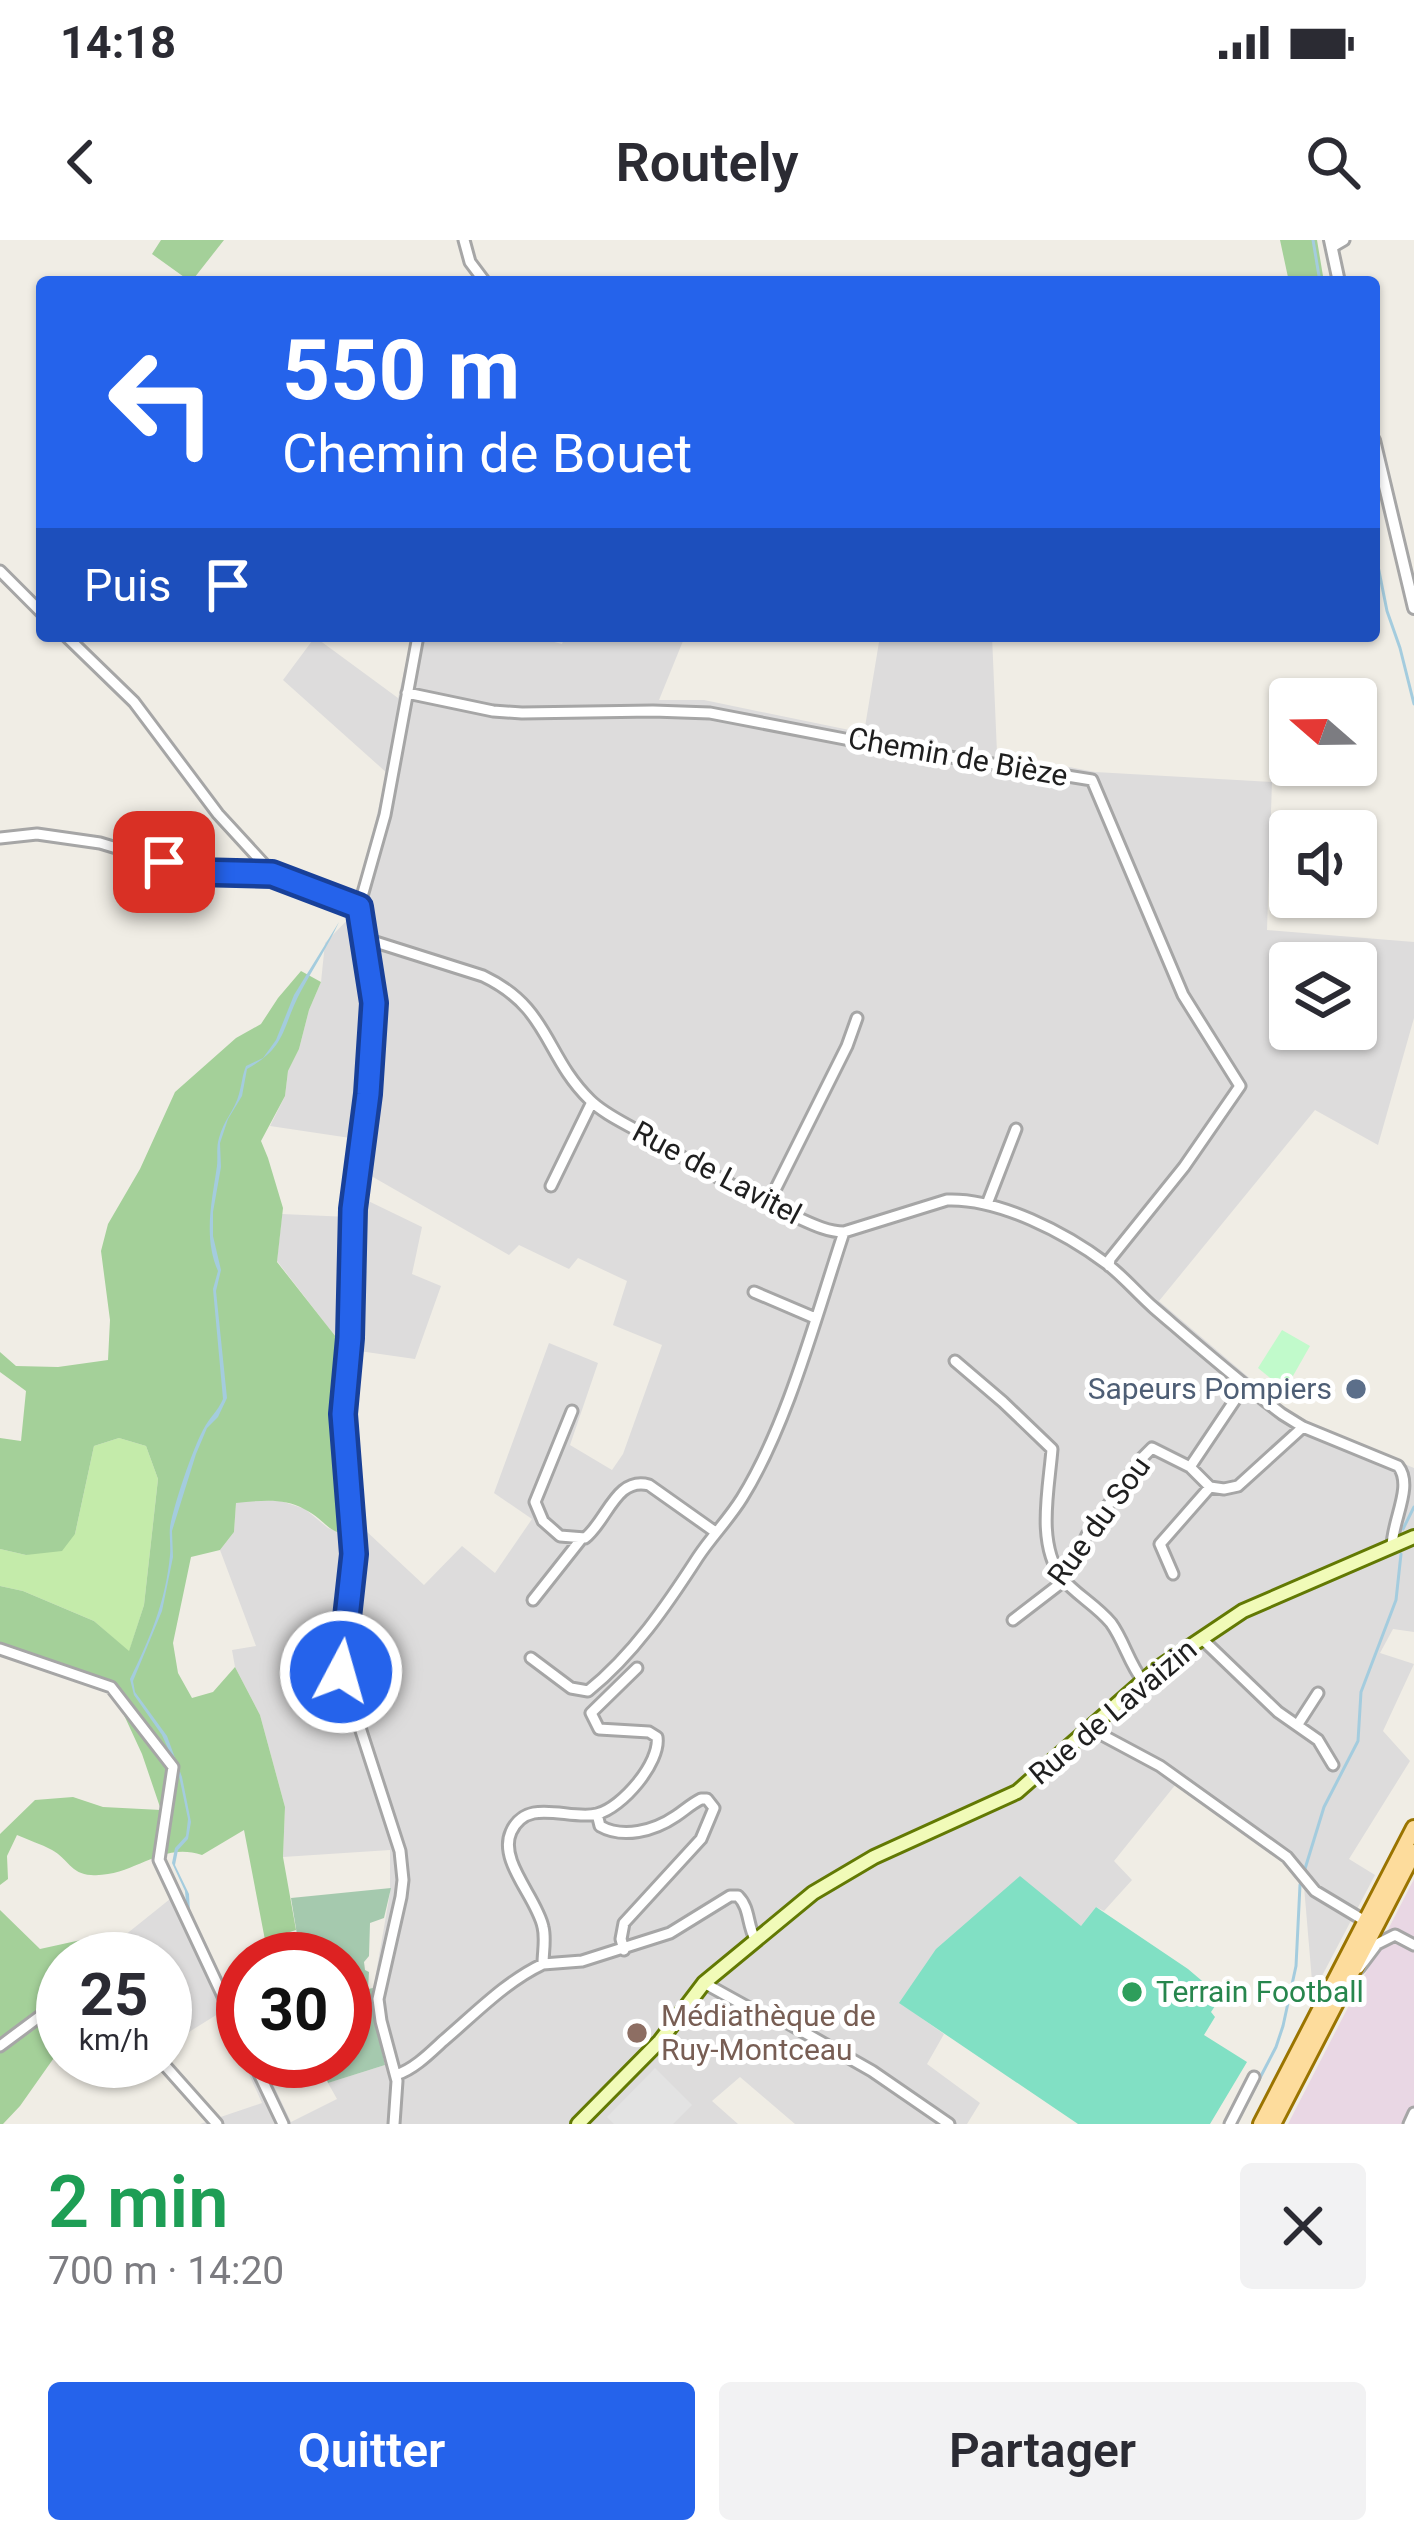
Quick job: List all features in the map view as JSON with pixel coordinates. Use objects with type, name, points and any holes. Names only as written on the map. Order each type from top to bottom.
[{"type":"main road","name":"Rue de Lavaizin","points":[[578,2124],[660,2041],[704,1983],[813,1893],[874,1857],[1017,1792],[1143,1681],[1201,1638],[1265,1600],[1414,1538]]},
{"type":"main road","points":[[1261,2124],[1414,1828]]},
{"type":"main road","points":[[1274,2124],[1414,1852]]},
{"type":"street","points":[[464,240],[480,276]]},
{"type":"street","points":[[1339,276],[1331,243],[1344,240]]},
{"type":"street","points":[[1380,465],[1414,608]]},
{"type":"street","points":[[0,571],[36,607]]},
{"type":"street","points":[[72,642],[134,702],[218,814],[272,874]]},
{"type":"street","points":[[394,2124],[396,2074],[378,1999],[401,1897],[402,1865],[341,1672],[354,1554],[343,1414],[353,1209],[374,1003],[359,907],[385,815],[417,642]]},
{"type":"street","name":"Chemin de Bièze","points":[[407,693],[522,713],[710,713],[1092,779],[1184,995],[1240,1086],[1108,1266]]},
{"type":"street","points":[[0,838],[37,834],[100,843],[196,872],[272,874],[359,907]]},
{"type":"street","name":"Rue de Lavitel","points":[[366,939],[499,984],[526,1004],[567,1075],[592,1102],[721,1181],[834,1232],[844,1232]]},
{"type":"street","points":[[768,1204],[857,1018]]},
{"type":"street","points":[[551,1186],[592,1102]]},
{"type":"street","points":[[987,1204],[1016,1129]]},
{"type":"street","points":[[531,1658],[571,1688],[588,1691],[614,1670],[743,1496],[777,1426],[844,1232],[947,1200],[987,1204],[1081,1246],[1245,1385],[1303,1427],[1405,1471],[1408,1484],[1392,1546]]},
{"type":"street","points":[[754,1292],[815,1318]]},
{"type":"street","points":[[955,1361],[1052,1449],[1047,1548],[1064,1580],[1115,1628],[1143,1681]]},
{"type":"street","name":"Rue du Sou","points":[[1190,1466],[1245,1385]]},
{"type":"street","points":[[572,1411],[535,1502],[543,1521],[560,1536],[590,1536],[620,1492],[640,1482],[714,1531]]},
{"type":"street","points":[[1173,1574],[1160,1544],[1210,1487],[1238,1486],[1303,1427]]},
{"type":"street","name":"Rue du Sou","points":[[1013,1620],[1064,1580],[1087,1535],[1152,1448],[1190,1466],[1210,1487]]},
{"type":"street","points":[[533,1600],[582,1538]]},
{"type":"street","points":[[1201,1638],[1278,1712],[1318,1740],[1333,1765]]},
{"type":"street","points":[[0,1648],[111,1687],[173,1767],[159,1860],[216,1981]]},
{"type":"street","points":[[542,1964],[544,1930],[508,1852],[511,1832],[522,1818],[540,1812],[597,1814],[636,1785],[650,1766],[657,1737],[649,1732],[599,1729],[591,1713],[637,1668]]},
{"type":"street","points":[[1298,1724],[1318,1693]]},
{"type":"street","points":[[1092,1726],[1160,1766],[1287,1857],[1315,1892],[1366,1921]]},
{"type":"street","points":[[597,1814],[600,1826],[629,1833],[675,1817],[700,1799],[707,1799],[714,1808],[701,1839],[624,1923],[624,1950]]},
{"type":"street","points":[[396,2074],[429,2054],[518,1976],[542,1964],[582,1961],[670,1934],[730,1896],[737,1896],[746,1906],[755,1939]]},
{"type":"street","points":[[1341,1991],[1377,1944],[1395,1935],[1414,1945]]},
{"type":"street","points":[[704,1983],[855,2061],[949,2124]]},
{"type":"street","points":[[0,2046],[36,2019]]},
{"type":"street","points":[[1229,2124],[1254,2077]]},
{"type":"street","points":[[185,2088],[217,2124]]},
{"type":"street","points":[[266,2088],[283,2124]]},
{"type":"street","points":[[1409,2124],[1414,2114]]},
{"type":"shaded area","points":[[311,642],[322,642],[398,698],[411,642],[683,642],[659,700],[704,700],[864,733],[879,642],[992,642],[997,753],[1095,772],[1269,782],[1267,930],[1414,942],[1414,1018],[1378,1145],[1315,1110],[1159,1301],[1300,1421],[1414,1468],[1414,1632],[1393,1629],[1380,1653],[1414,1664],[1383,1731],[1410,1761],[1349,1859],[1375,1875],[1313,1993],[1304,1886],[1285,1861],[1176,1784],[1114,1861],[1132,1880],[1104,1911],[1096,1907],[1081,1926],[900,2003],[944,2034],[927,2064],[980,2103],[967,2124],[795,2124],[740,2077],[712,2101],[738,2124],[200,2124],[262,2103],[255,2088],[275,2088],[291,2122],[337,2099],[331,2088],[372,2088],[372,2069],[385,2065],[372,1996],[390,1893],[390,1850],[283,1857],[285,1807],[260,1715],[235,1667],[232,1650],[256,1646],[220,1550],[234,1532],[236,1502],[278,1500],[305,1509],[328,1528],[346,1535],[365,1530],[424,1585],[462,1546],[495,1573],[532,1519],[494,1493],[549,1343],[598,1363],[570,1445],[612,1470],[623,1454],[662,1345],[613,1325],[627,1281],[578,1258],[569,1269],[519,1245],[509,1255],[366,1173],[360,1197],[422,1227],[412,1274],[441,1286],[415,1359],[345,1349],[277,1261],[282,1214],[349,1217],[357,1139],[270,1126],[285,1096],[288,1071],[321,982],[325,943],[353,914],[387,773],[283,680]]},
{"type":"shaded area","points":[[1414,1879],[1414,2124],[1288,2124]]},
{"type":"shaded area","points":[[180,1891],[216,1966],[216,2015],[192,2030],[192,1932],[129,1932]]},
{"type":"shaded area","points":[[655,2068],[692,2105],[673,2124],[614,2124],[607,2117]]},
{"type":"green space","points":[[161,240],[224,240],[196,276],[183,276],[152,254]]},
{"type":"green space","points":[[1280,240],[1317,240],[1323,276],[1288,276]]},
{"type":"green space","points":[[301,971],[321,982],[288,1071],[285,1096],[261,1141],[283,1208],[277,1262],[358,1365],[352,1405],[365,1530],[337,1532],[288,1503],[236,1503],[234,1532],[220,1550],[191,1557],[173,1643],[178,1673],[192,1698],[213,1692],[235,1667],[260,1715],[285,1807],[283,1857],[296,1930],[263,1932],[244,1830],[202,1855],[173,1853],[120,1871],[91,1875],[17,1835],[7,1856],[8,1879],[0,1885],[0,1834],[35,1800],[73,1797],[103,1807],[161,1810],[111,1687],[0,1649],[0,1586],[94,1621],[129,1651],[144,1605],[158,1479],[146,1446],[119,1438],[94,1446],[75,1534],[62,1551],[26,1555],[0,1549],[0,1438],[21,1441],[26,1391],[0,1372],[0,1352],[16,1366],[58,1367],[108,1360],[110,1320],[101,1251],[108,1224],[140,1169],[175,1092],[236,1038],[261,1024]]},
{"type":"green space","points":[[1282,1330],[1310,1346],[1285,1390],[1258,1368]]},
{"type":"green space","points":[[119,1438],[146,1446],[158,1479],[144,1605],[129,1652],[94,1621],[0,1586],[0,1549],[26,1555],[75,1534],[94,1446]]},
{"type":"green space","points":[[1020,1876],[1081,1926],[1096,1907],[1221,1997],[1204,2035],[1247,2062],[1210,2124],[1078,2124],[899,2003],[936,1949]]},
{"type":"green space","points":[[391,1888],[384,1918],[370,1923],[370,1932],[297,1932],[291,1898]]},
{"type":"green space","points":[[0,1910],[36,1945],[36,2083],[0,2124]]},
{"type":"green space","points":[[372,2006],[385,2065],[372,2069]]},
{"type":"water","points":[[339,922],[277,1044],[270,1052],[260,1061],[247,1069],[242,1096],[220,1143],[213,1236],[221,1270],[216,1291],[227,1398],[196,1454],[172,1531],[173,1557],[162,1611],[133,1681],[135,1692],[167,1736],[182,1777],[191,1822],[188,1839],[178,1850],[175,1865],[189,1894],[190,1912],[172,1863],[175,1848],[186,1836],[188,1819],[178,1771],[162,1735],[134,1695],[130,1679],[161,1603],[170,1527],[184,1478],[203,1430],[223,1399],[213,1289],[218,1271],[210,1232],[219,1138],[246,1066],[263,1058],[276,1040],[294,995]]},
{"type":"waterway","points":[[1313,240],[1319,276]]},
{"type":"waterway","points":[[1380,576],[1414,704]]},
{"type":"waterway","points":[[1403,1529],[1414,1507]]},
{"type":"waterway","points":[[1236,2124],[1283,2026],[1296,1966],[1300,1885],[1324,1807],[1358,1741],[1361,1692],[1396,1600],[1401,1554]]},
{"type":"place","name":"Sapeurs Pompiers","points":[[1356,1389]]},
{"type":"place","name":"Terrain Football","points":[[1132,1992]]},
{"type":"place","name":"Médiathèque de Ruy-Montceau","points":[[637,2033]]},
{"type":"route","points":[[164,862],[196,872],[272,874],[359,907],[366,939],[374,1003],[353,1209],[343,1414],[354,1554],[341,1672]]}]
